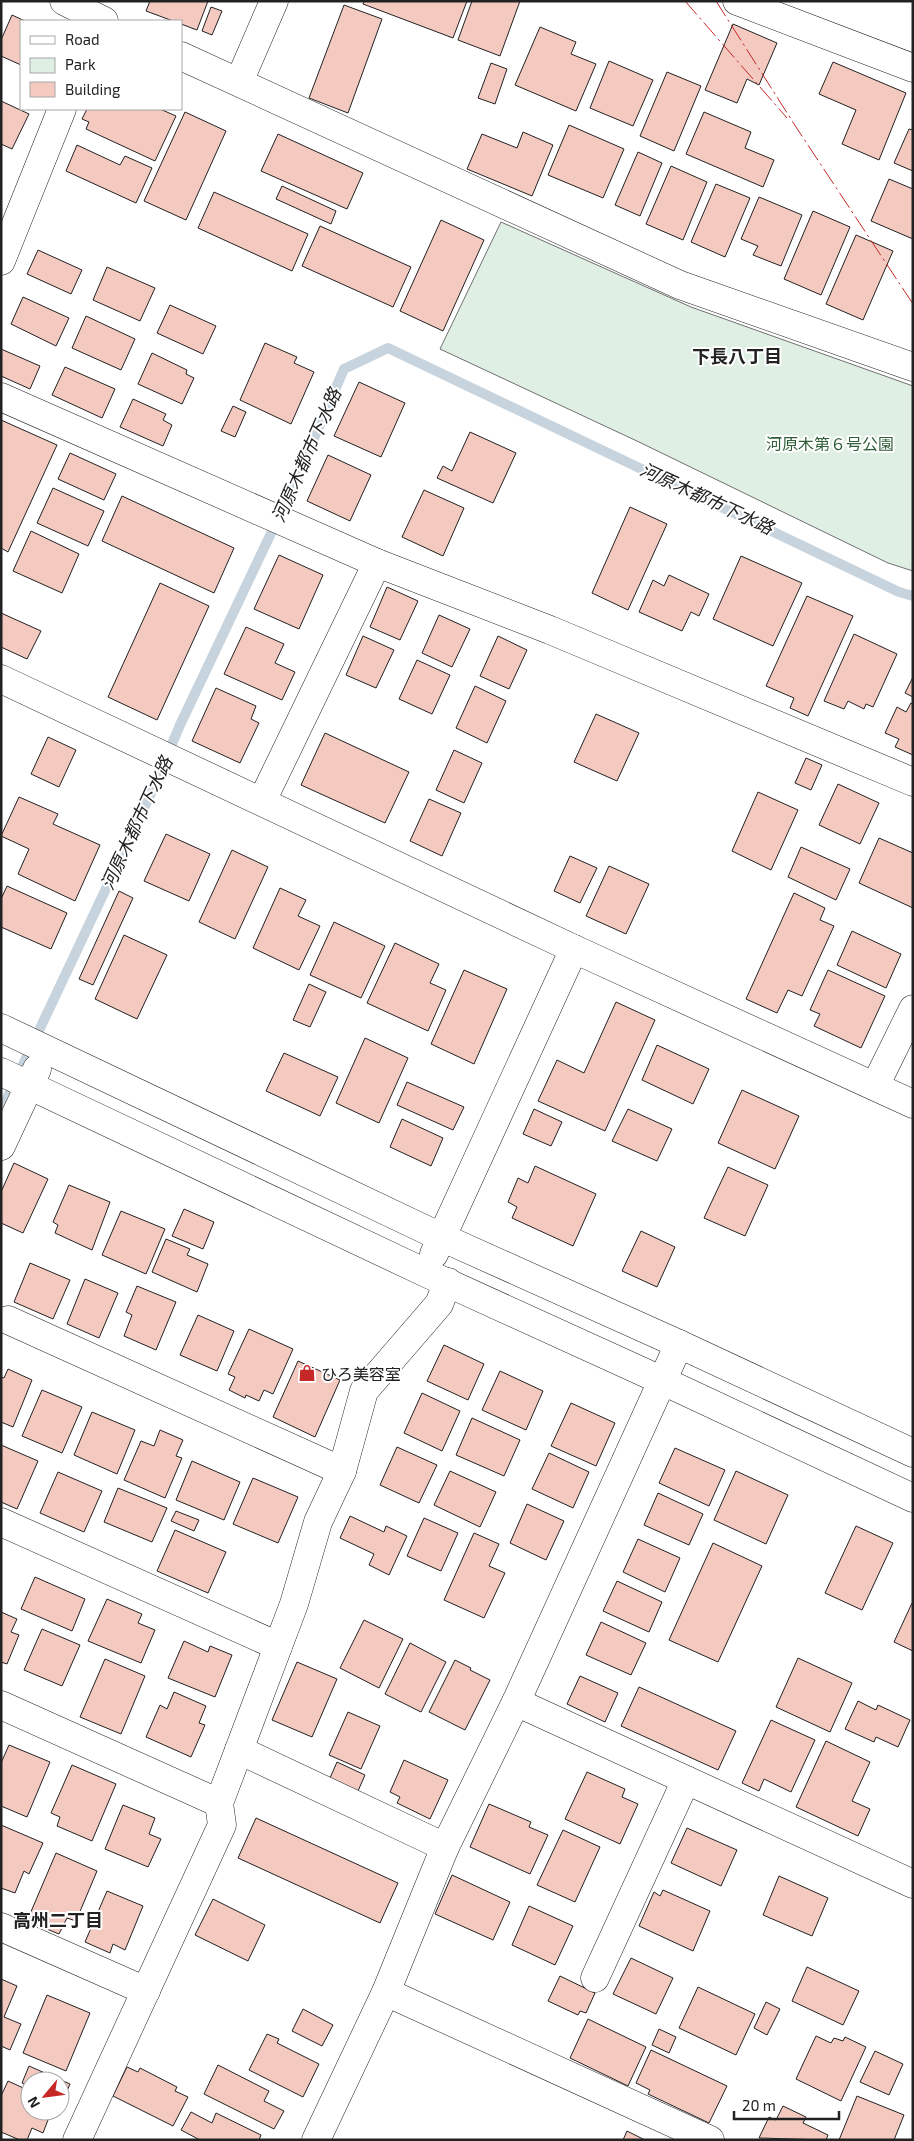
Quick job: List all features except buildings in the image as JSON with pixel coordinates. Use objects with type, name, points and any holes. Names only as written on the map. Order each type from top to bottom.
[{"type":"street","points":[[64,1],[100,20]]},
{"type":"street","points":[[239,82],[274,1]]},
{"type":"street","points":[[737,1],[913,68]]},
{"type":"street","points":[[182,56],[680,285],[913,367]]},
{"type":"street","points":[[1,261],[62,110]]},
{"type":"street","points":[[1,397],[378,563],[550,630],[913,782]]},
{"type":"street","points":[[262,801],[378,563]]},
{"type":"street","points":[[1,679],[574,949],[913,1104]]},
{"type":"street","points":[[77,2140],[222,1825],[219,1803],[294,1604],[318,1522],[342,1471],[364,1391],[439,1304],[437,1277],[441,1237],[574,949]]},
{"type":"street","points":[[875,1086],[913,1009]]},
{"type":"street","points":[[1,1028],[441,1237],[679,1344],[913,1453]]},
{"type":"street","points":[[1,1146],[46,1049]]},
{"type":"street","points":[[1,1072],[913,1498]]},
{"type":"street","points":[[8,1320],[342,1471]]},
{"type":"street","points":[[316,2140],[386,1992],[445,1847],[516,1702],[664,1381],[679,1344]]},
{"type":"street","points":[[1,1522],[278,1646]]},
{"type":"street","points":[[516,1702],[913,1884]]},
{"type":"street","points":[[1,1705],[219,1803]]},
{"type":"street","points":[[240,1750],[445,1847]]},
{"type":"street","points":[[596,1978],[686,1780]]},
{"type":"street","points":[[1,1927],[146,1991]]},
{"type":"street","points":[[386,1992],[710,2140]]},
{"type":"green space","name":"河原木第６号公園","points":[[501,222],[691,307],[913,386],[913,571],[888,563],[639,442],[440,349]]},
{"type":"waterway","name":"河原木都市下水路","points":[[1,1111],[292,489],[344,369],[388,348],[899,592],[913,596]]},
{"type":"power","points":[[685,1],[787,118]]},
{"type":"power","points":[[716,1],[796,127],[913,304]]},
{"type":"place","name":"ひろ美容室","points":[[307,1373]]},
{"type":"district","name":"下長八丁目","points":[[737,356]]},
{"type":"district","name":"高州二丁目","points":[[58,1920]]}]
